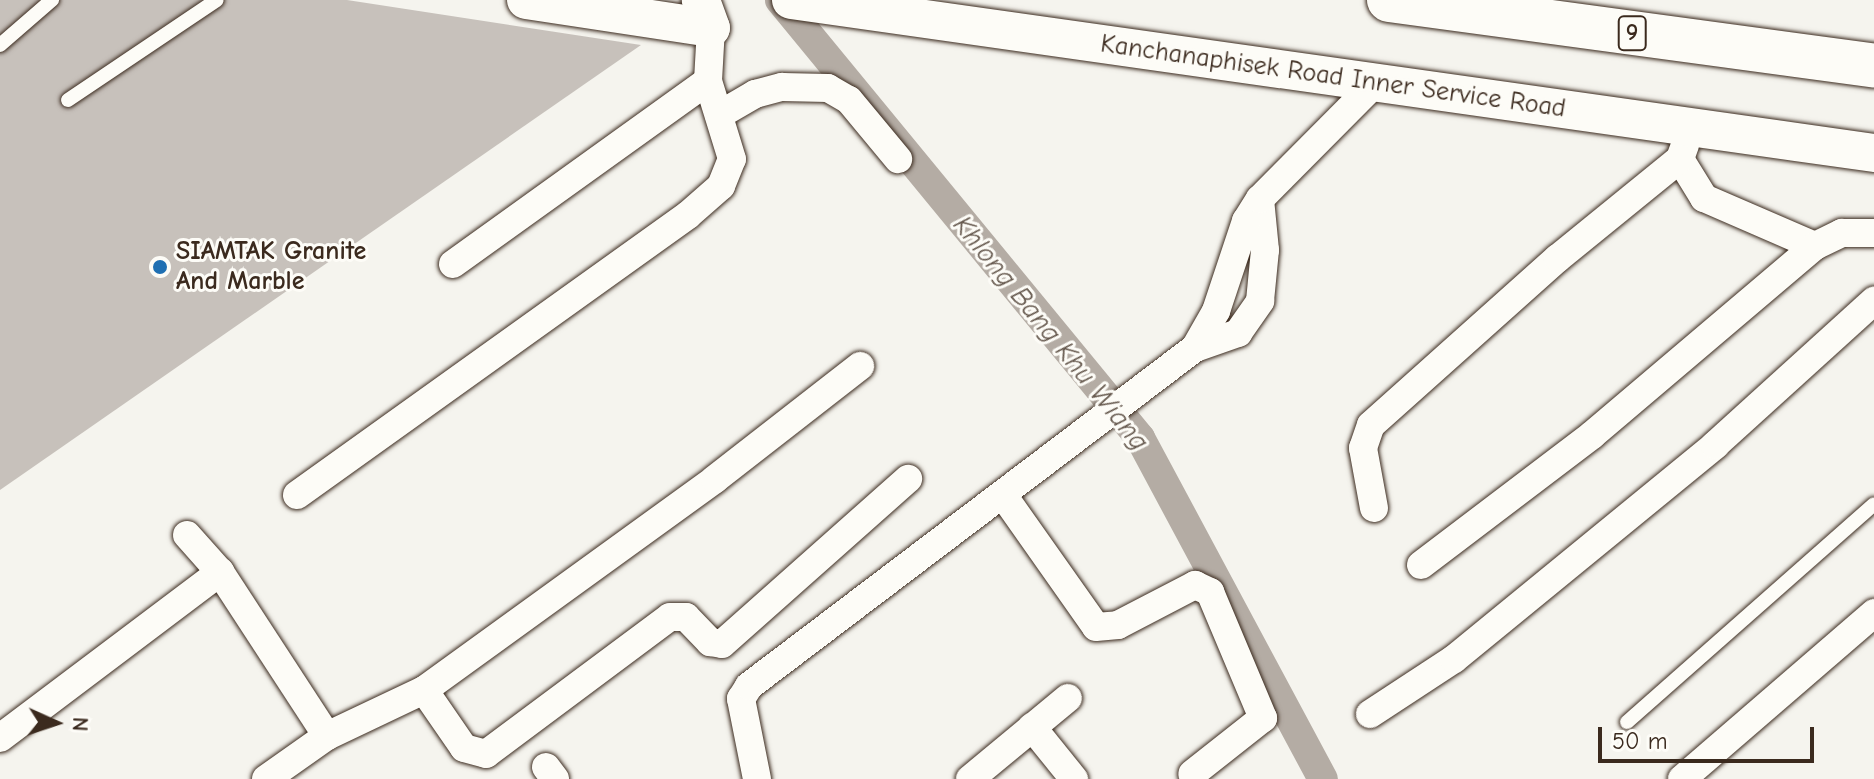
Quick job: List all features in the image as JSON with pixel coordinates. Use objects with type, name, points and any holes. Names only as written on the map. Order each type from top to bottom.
[{"type":"highway","name":"9","points":[[1389,0],[1874,66]]},
{"type":"main road","points":[[526,0],[706,14]]},
{"type":"main road","name":"Kanchanaphisek Road Inner Service Road","points":[[791,0],[1375,83],[1685,144],[1874,153]]},
{"type":"street","points":[[297,495],[721,186],[732,159],[708,81],[706,14]]},
{"type":"street","points":[[453,264],[708,81]]},
{"type":"street","points":[[1195,348],[1216,311],[1246,221],[1260,199],[1375,83]]},
{"type":"street","points":[[719,115],[755,94],[782,87],[828,88],[849,100],[898,159]]},
{"type":"street","points":[[1374,508],[1363,448],[1371,425],[1685,144],[1704,198],[1815,246]]},
{"type":"street","points":[[757,779],[741,699],[749,686],[1195,348],[1238,333],[1260,301],[1265,243],[1260,199]]},
{"type":"street","points":[[1421,565],[1592,435],[1815,246],[1842,233],[1874,233]]},
{"type":"street","points":[[1370,714],[1454,659],[1715,445],[1874,301]]},
{"type":"street","points":[[266,779],[327,736],[424,690],[715,479],[860,366]]},
{"type":"street","points":[[424,690],[464,748],[486,754],[670,617],[686,617],[710,642],[722,644],[908,479]]},
{"type":"street","points":[[1003,495],[1096,627],[1118,625],[1195,585],[1210,592],[1263,718],[1192,774]]},
{"type":"street","points":[[187,535],[220,572],[327,736]]},
{"type":"street","points":[[0,738],[220,572]]},
{"type":"street","points":[[1682,779],[1874,613]]},
{"type":"street","points":[[970,779],[1068,698]]},
{"type":"street","points":[[1032,727],[1074,779]]},
{"type":"lane","points":[[0,45],[52,0]]},
{"type":"lane","points":[[68,100],[217,0]]},
{"type":"lane","points":[[1627,722],[1874,504]]},
{"type":"building","name":"SIAMTAK Granite And Marble","points":[[0,0],[347,0],[641,45],[0,490]]},
{"type":"waterway","name":"Khlong Bang Khu Wiang","points":[[780,0],[1140,438],[1323,779]]},
{"type":"place","name":"SIAMTAK Granite And Marble","points":[[160,267]]}]
